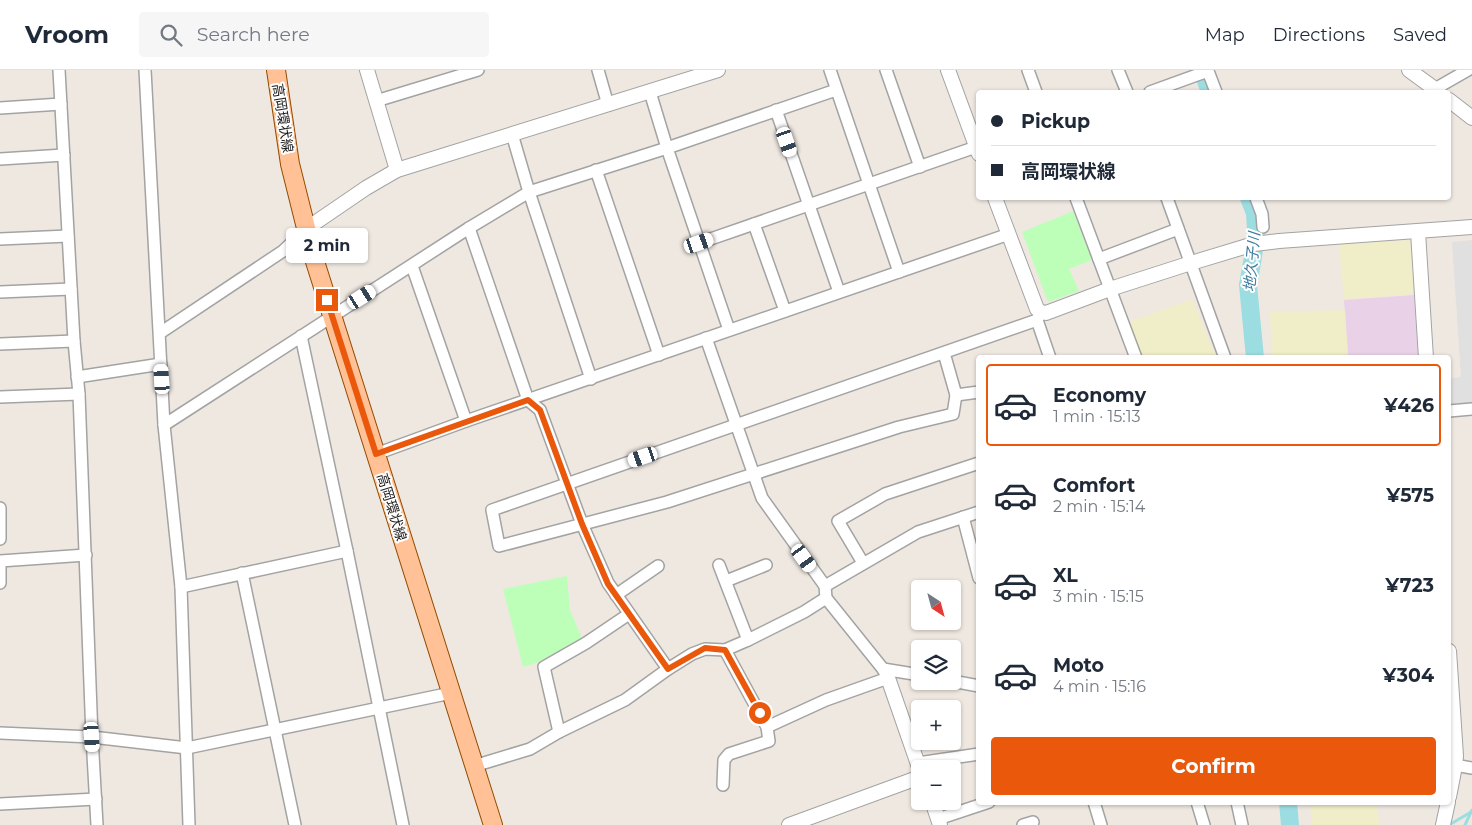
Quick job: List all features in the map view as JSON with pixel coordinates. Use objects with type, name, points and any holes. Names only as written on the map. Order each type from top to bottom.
[{"type":"main road","name":"高岡環状線","points":[[276,70],[290,164],[306,229],[493,825]]},
{"type":"street","points":[[59,70],[74,341],[79,394],[97,825]]},
{"type":"street","points":[[145,70],[164,425],[181,587],[189,825]]},
{"type":"street","points":[[367,70],[397,170]]},
{"type":"street","points":[[376,101],[478,70]]},
{"type":"street","points":[[598,70],[608,105]]},
{"type":"street","points":[[160,333],[284,251],[306,229],[366,188],[397,170],[718,70]]},
{"type":"street","points":[[830,70],[899,272]]},
{"type":"street","points":[[886,70],[920,167]]},
{"type":"street","points":[[948,70],[976,148]]},
{"type":"street","points":[[1028,70],[1035,90]]},
{"type":"street","points":[[1118,70],[1126,90]]},
{"type":"street","points":[[1155,90],[1208,70],[1215,90]]},
{"type":"street","points":[[1409,70],[1435,90]]},
{"type":"street","points":[[1439,90],[1440,86],[1468,70]]},
{"type":"street","points":[[164,425],[469,228],[529,192],[667,148],[836,90]]},
{"type":"street","points":[[650,92],[667,148],[729,330]]},
{"type":"street","points":[[1451,102],[1472,118]]},
{"type":"street","points":[[0,108],[61,104]]},
{"type":"street","points":[[776,110],[840,292]]},
{"type":"street","points":[[512,134],[529,192],[591,379]]},
{"type":"street","points":[[699,243],[868,184],[976,151]]},
{"type":"street","points":[[0,159],[64,155]]},
{"type":"street","points":[[596,170],[659,354]]},
{"type":"street","points":[[996,200],[1037,309],[1049,355]]},
{"type":"street","points":[[1077,200],[1135,355]]},
{"type":"street","points":[[1167,200],[1224,355]]},
{"type":"street","points":[[1257,200],[1262,214],[1263,227]]},
{"type":"street","points":[[754,224],[785,311]]},
{"type":"street","points":[[944,353],[956,395],[953,414],[899,427],[667,502],[499,546],[492,510],[944,353],[1110,289],[1254,244],[1472,227]]},
{"type":"street","points":[[469,228],[528,400],[540,410],[582,524],[608,584],[668,669]]},
{"type":"street","points":[[1098,259],[1178,229]]},
{"type":"street","points":[[1418,232],[1426,355]]},
{"type":"street","points":[[376,454],[466,421],[1009,234]]},
{"type":"street","points":[[0,239],[68,236]]},
{"type":"street","points":[[412,266],[466,421]]},
{"type":"street","points":[[0,292],[71,289]]},
{"type":"street","points":[[301,336],[403,825]]},
{"type":"street","points":[[706,338],[762,498],[825,592],[885,673],[915,760]]},
{"type":"street","points":[[0,344],[74,341]]},
{"type":"street","points":[[78,377],[160,364]]},
{"type":"street","points":[[956,395],[976,392]]},
{"type":"street","points":[[0,397],[79,394]]},
{"type":"street","points":[[1451,410],[1472,410]]},
{"type":"street","points":[[863,563],[838,521],[884,494],[976,464]]},
{"type":"street","points":[[0,508],[0,539]]},
{"type":"street","points":[[474,766],[530,749],[559,732],[625,700],[668,669],[705,648],[725,650],[804,612],[825,592],[863,563],[918,532],[976,513]]},
{"type":"street","points":[[963,517],[976,567]]},
{"type":"street","points":[[181,587],[347,551]]},
{"type":"street","points":[[0,561],[86,555]]},
{"type":"street","points":[[0,565],[0,583]]},
{"type":"street","points":[[719,565],[748,640]]},
{"type":"street","points":[[726,581],[766,565]]},
{"type":"street","points":[[616,595],[658,566]]},
{"type":"street","points":[[242,573],[295,825]]},
{"type":"street","points":[[559,732],[544,666],[586,643],[629,614]]},
{"type":"street","points":[[723,785],[724,760],[729,754],[769,741],[767,727],[725,650]]},
{"type":"street","points":[[767,727],[885,673],[911,675]]},
{"type":"street","points":[[961,683],[976,685]]},
{"type":"street","points":[[0,732],[92,737],[187,748],[451,693]]},
{"type":"street","points":[[1451,727],[1452,765],[1471,768]]},
{"type":"street","points":[[956,760],[976,755]]},
{"type":"street","points":[[789,825],[911,773]]},
{"type":"street","points":[[0,804],[96,799]]},
{"type":"street","points":[[935,810],[939,822],[981,805]]},
{"type":"street","points":[[1095,805],[1101,825]]},
{"type":"street","points":[[1198,805],[1204,825]]},
{"type":"street","points":[[1238,805],[1242,825]]},
{"type":"street","points":[[1443,824],[1447,805]]},
{"type":"shaded area","points":[[1410,240],[1415,290],[1408,295],[1344,299],[1339,244]]},
{"type":"shaded area","points":[[1472,240],[1472,404],[1451,405],[1451,379],[1461,377],[1452,242]]},
{"type":"shaded area","points":[[1414,295],[1418,355],[1348,355],[1344,300]]},
{"type":"shaded area","points":[[1192,299],[1215,355],[1138,355],[1126,323]]},
{"type":"shaded area","points":[[1345,310],[1348,355],[1272,355],[1270,312]]},
{"type":"shaded area","points":[[1310,805],[1377,805],[1379,825],[1312,825]]},
{"type":"green space","points":[[1073,211],[1092,260],[1069,269],[1079,291],[1048,302],[1022,232]]},
{"type":"green space","points":[[567,576],[570,610],[582,638],[539,662],[523,667],[503,589]]},
{"type":"waterway","name":"地久子川","points":[[1202,70],[1209,90]]},
{"type":"waterway","name":"地久子川","points":[[1250,200],[1255,213],[1256,231],[1248,285],[1255,355]]},
{"type":"waterway","name":"地久子川","points":[[1288,805],[1290,825]]},
{"type":"waterway","points":[[1449,825],[1472,810]]},
{"type":"waterway","points":[[1465,825],[1471,812]]},
{"type":"route","points":[[327,300],[376,454],[528,400],[540,410],[582,524],[608,584],[668,669],[705,648],[725,650],[760,713]]}]
